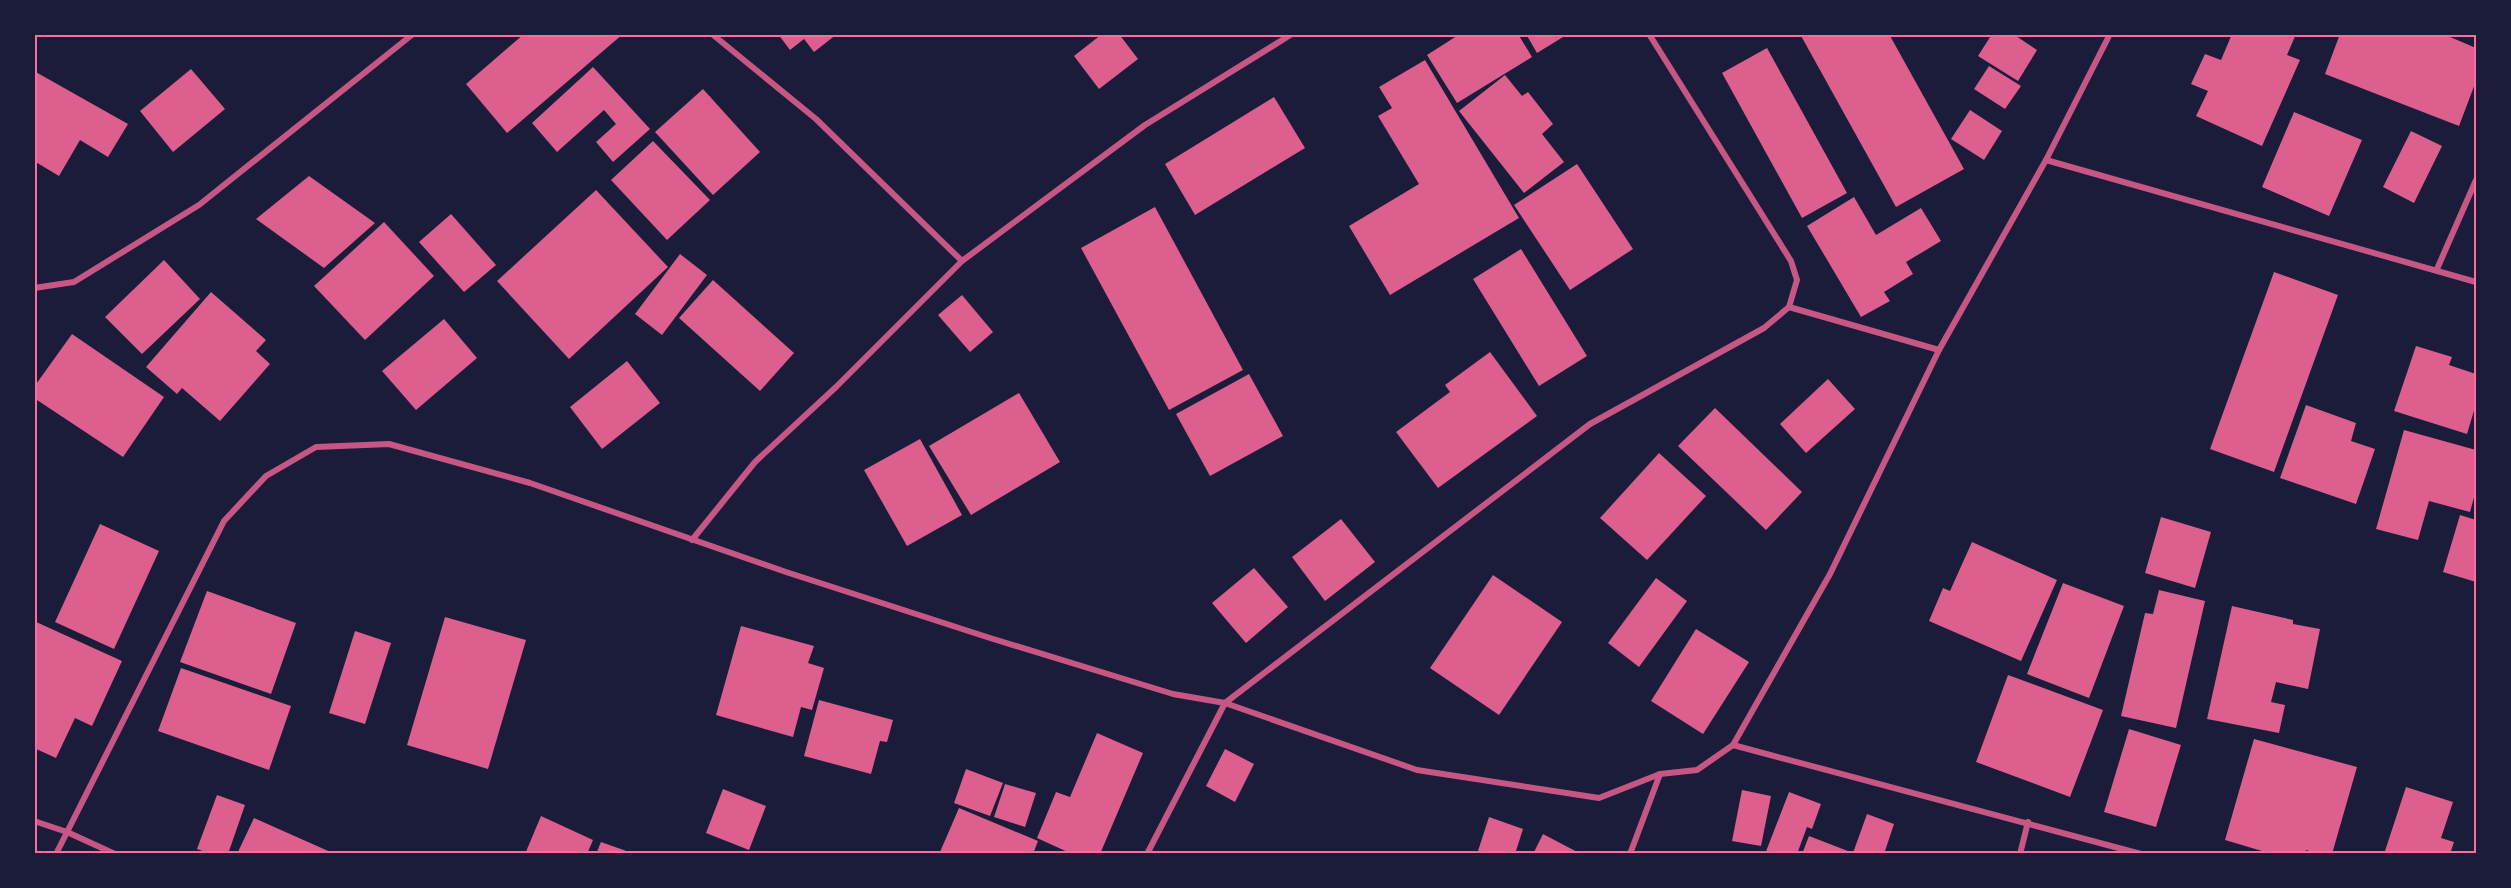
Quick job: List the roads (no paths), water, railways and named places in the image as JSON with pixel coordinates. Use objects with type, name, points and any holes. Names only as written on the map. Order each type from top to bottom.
[{"type":"street","points":[[34,288],[74,282],[199,205],[412,34]]},
{"type":"street","points":[[712,34],[816,119],[962,261]]},
{"type":"street","points":[[692,540],[755,462],[836,387],[962,261],[1146,125],[1292,34]]},
{"type":"street","points":[[1147,854],[1225,704],[1590,423],[1764,328],[1789,307],[1797,280],[1791,261],[1649,34]]},
{"type":"street","points":[[56,854],[224,521],[266,476],[316,447],[389,444],[530,483],[692,540],[990,638],[1173,694],[1225,704],[1417,770],[1599,798],[1660,774],[1697,770],[1733,745],[1830,574],[1939,350],[2046,160],[2110,34]]},
{"type":"street","points":[[2046,160],[2476,282]]},
{"type":"street","points":[[2437,270],[2476,180]]},
{"type":"street","points":[[1789,307],[1939,350]]},
{"type":"street","points":[[1733,745],[2141,854]]},
{"type":"street","points":[[1630,854],[1660,774]]},
{"type":"street","points":[[34,821],[67,832],[115,854]]},
{"type":"street","points":[[2020,854],[2028,822]]}]
